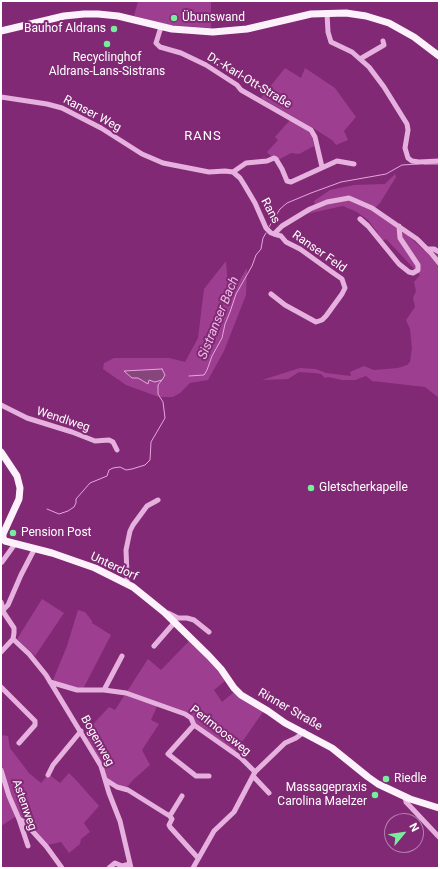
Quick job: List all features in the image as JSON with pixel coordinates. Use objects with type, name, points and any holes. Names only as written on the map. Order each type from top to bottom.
[{"type":"main road","points":[[1,31],[76,14],[118,16],[161,27],[198,32],[225,32],[261,27],[311,14],[356,14],[389,23],[414,37],[439,56]]},
{"type":"main road","name":"Unterdorf","points":[[1,452],[17,476],[20,488],[18,499],[3,534],[2,538],[5,541],[52,553],[95,568],[126,583],[140,592],[164,612],[174,623]]},
{"type":"main road","name":"Rinner Straße","points":[[174,623],[213,660],[237,692],[285,723],[332,748],[372,780],[405,796],[439,808]]},
{"type":"street","points":[[327,13],[328,32],[332,42],[352,52],[360,59],[382,84],[407,124],[406,152],[409,159],[419,162],[439,161]]},
{"type":"street","name":"Dr.-Karl-Ott-Straße","points":[[161,27],[156,43],[160,47],[181,53],[206,65],[237,85],[241,90],[311,130],[315,137],[322,167]]},
{"type":"street","points":[[360,59],[384,45],[383,40]]},
{"type":"street","name":"Ranser Weg","points":[[1,97],[47,104],[62,108],[101,128],[145,156],[163,162],[205,172],[233,172]]},
{"type":"street","points":[[233,172],[246,163],[276,159],[289,182],[337,161],[354,164]]},
{"type":"street","name":"Rans","points":[[233,172],[240,178],[255,203],[267,230],[274,234],[282,226],[297,216],[327,202],[349,198],[372,208],[399,226],[417,239],[439,263]]},
{"type":"street","points":[[360,219],[368,226],[399,264],[409,272],[413,273],[418,270],[418,265],[400,238],[399,226]]},
{"type":"street","name":"Ranser Feld","points":[[271,294],[285,305],[316,322],[324,318],[345,288],[343,281],[336,275],[300,249],[286,242],[281,236],[274,234]]},
{"type":"street","points":[[427,249],[434,249],[439,252]]},
{"type":"street","name":"Wendlweg","points":[[1,405],[27,418],[95,441],[109,440],[113,442],[117,450]]},
{"type":"street","points":[[126,583],[128,574],[126,550],[130,531],[143,510],[150,503],[158,500]]},
{"type":"street","points":[[1,562],[15,544]]},
{"type":"street","points":[[3,610],[8,605],[35,548]]},
{"type":"street","points":[[1,602],[3,610],[14,628],[13,639],[2,650]]},
{"type":"street","points":[[164,612],[178,618],[192,619],[209,632]]},
{"type":"street","points":[[154,646],[174,623]]},
{"type":"street","name":"Bogenweg","points":[[13,639],[29,654],[50,682],[101,766],[121,826],[131,866]]},
{"type":"street","points":[[104,690],[122,656]]},
{"type":"street","name":"Perlmoosweg","points":[[50,682],[77,690],[104,690],[126,693],[185,714],[191,718],[194,725],[241,758],[269,793]]},
{"type":"street","points":[[1,687],[36,723],[19,743]]},
{"type":"street","points":[[194,725],[168,754],[196,776],[209,776]]},
{"type":"street","points":[[48,775],[53,765],[81,731]]},
{"type":"street","points":[[193,868],[216,829],[234,812],[254,774],[285,743],[304,732]]},
{"type":"street","name":"Astenweg","points":[[1,770],[9,796],[20,819],[28,846]]},
{"type":"street","points":[[106,780],[117,787],[128,790],[169,815],[172,819],[170,826],[198,858]]},
{"type":"street","points":[[169,815],[182,796]]},
{"type":"street","points":[[405,796],[406,802],[439,837]]},
{"type":"street","points":[[20,819],[46,846],[62,868]]},
{"type":"street","points":[[109,868],[115,863],[122,866],[131,866]]},
{"type":"shaded area","points":[[138,1],[211,1],[211,28],[169,25],[134,16]]},
{"type":"shaded area","points":[[285,68],[301,78],[305,68],[335,88],[356,117],[344,131],[348,140],[336,145],[332,140],[313,128],[261,98]]},
{"type":"shaded area","points":[[290,120],[308,131],[312,136],[314,146],[299,154],[291,153],[278,160],[267,152],[278,140],[275,137]]},
{"type":"shaded area","points":[[395,174],[396,177],[380,203],[373,210],[396,225],[424,250],[439,256],[439,398],[425,387],[372,381],[366,376],[355,380],[342,380],[328,377],[325,378],[321,374],[299,372],[288,379],[262,380],[300,368],[316,369],[326,373],[351,376],[350,372],[364,366],[374,370],[398,368],[407,365],[410,362],[412,348],[410,329],[406,320],[415,307],[413,298],[416,291],[414,282],[420,275],[386,239],[382,241],[368,220],[357,212],[343,206],[306,214],[316,209],[314,201],[330,190],[354,185],[385,184]]},
{"type":"shaded area","points":[[226,261],[229,298],[247,268],[246,295],[224,351],[208,380],[190,383],[180,393],[173,397],[159,397],[126,385],[103,369],[104,363],[114,358],[169,358],[185,362],[198,338],[204,289]]},
{"type":"shaded area","points":[[162,369],[165,375],[162,380],[155,382],[149,380],[148,384],[138,378],[132,378],[124,371]]},
{"type":"shaded area","points":[[42,599],[64,613],[35,656],[17,639]]},
{"type":"shaded area","points":[[78,610],[85,612],[92,623],[111,635],[83,689],[74,688],[53,680],[67,646]]},
{"type":"shaded area","points":[[189,641],[212,663],[225,681],[214,690],[222,702],[234,692],[263,712],[235,752],[197,725],[193,718],[158,704],[151,720],[159,724],[142,750],[150,765],[126,788],[118,787],[107,778],[103,765],[85,733],[109,707],[115,710],[148,659],[161,670]]},
{"type":"shaded area","points":[[1,735],[8,736],[10,748],[29,773],[41,783],[46,777],[51,776],[60,783],[69,773],[99,806],[84,823],[90,832],[81,839],[80,844],[69,853],[61,842],[47,845],[18,815],[1,826]]},
{"type":"waterway","name":"Sistranser Bach","points":[[269,227],[280,209],[287,203],[341,182],[386,174],[402,165],[418,164]]},
{"type":"waterway","name":"Sistranser Bach","points":[[424,164],[439,164]]},
{"type":"waterway","name":"Sistranser Bach","points":[[189,376],[204,375],[207,370],[212,356],[222,338],[225,324],[236,294],[252,266],[256,255],[261,249],[263,238],[266,233]]},
{"type":"waterway","name":"Sistranser Bach","points":[[47,509],[59,514],[68,511],[74,507],[76,499],[90,483],[107,476],[109,470],[120,467],[126,470],[132,469],[145,465],[150,460],[151,442],[165,418],[163,402],[158,394],[158,385],[162,380]]},
{"type":"place","name":"Übunswand","points":[[174,18]]},
{"type":"place","name":"Bauhof Aldrans","points":[[114,29]]},
{"type":"place","name":"Recyclinghof Aldrans-Lans-Sistrans","points":[[107,44]]},
{"type":"place","name":"Gletscherkapelle","points":[[311,488]]},
{"type":"place","name":"Pension Post","points":[[13,533]]},
{"type":"place","name":"Riedle","points":[[386,779]]},
{"type":"place","name":"Massagepraxis Carolina Maelzer","points":[[375,795]]},
{"type":"district","name":"RANS","points":[[203,137]]}]
